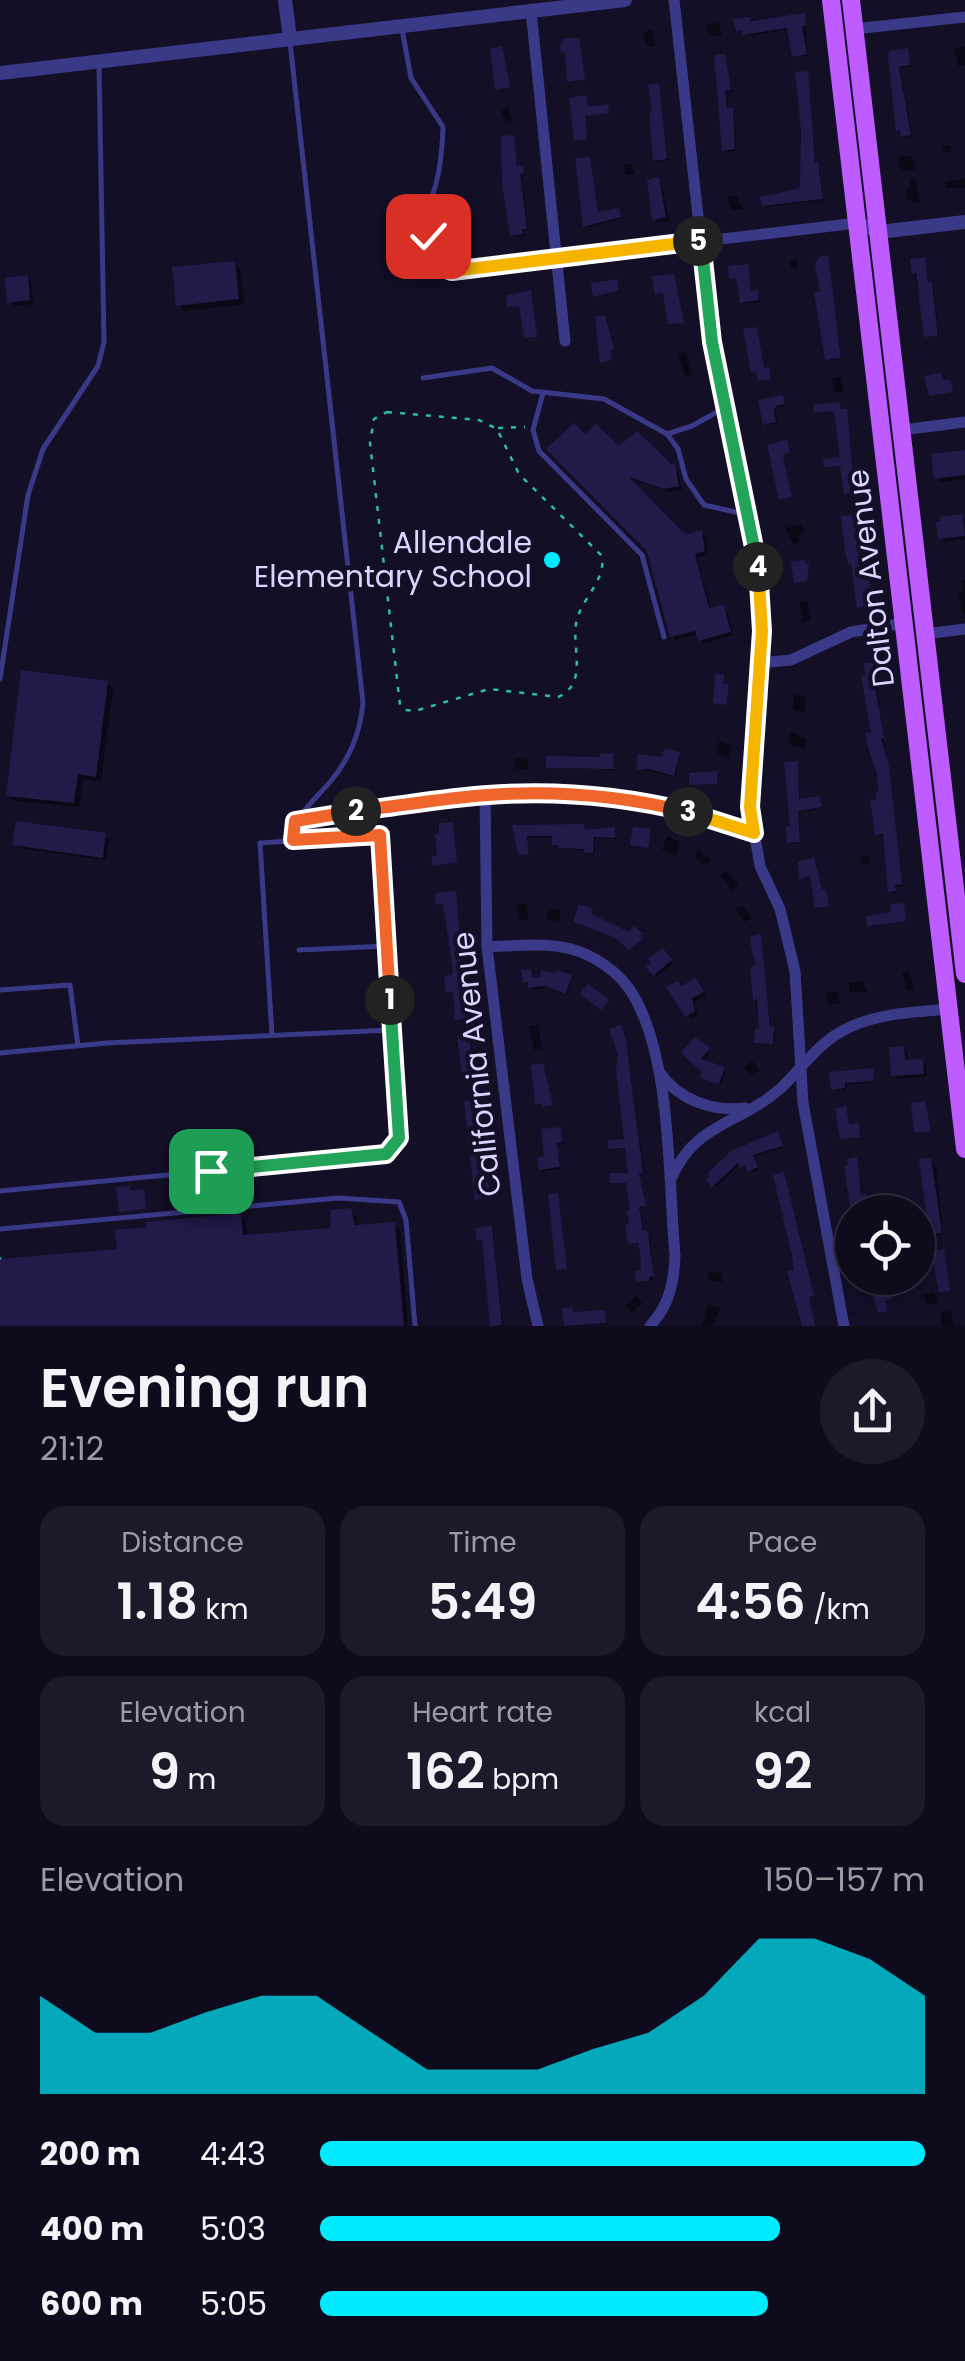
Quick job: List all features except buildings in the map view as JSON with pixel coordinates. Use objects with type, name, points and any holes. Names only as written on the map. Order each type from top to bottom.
[{"type":"main road","name":"Dalton Avenue","points":[[831,0],[904,623],[957,1008],[965,1149]]},
{"type":"main road","name":"Dalton Avenue","points":[[851,0],[925,634],[957,837],[965,974]]},
{"type":"street","points":[[285,0],[290,40]]},
{"type":"street","points":[[0,74],[624,0]]},
{"type":"street","points":[[674,0],[712,342],[758,563],[760,662],[750,807],[760,866],[780,909],[794,971],[800,1064],[814,1172],[844,1326]]},
{"type":"street","points":[[531,11],[565,341]]},
{"type":"street","points":[[854,29],[965,17]]},
{"type":"street","points":[[442,269],[452,271],[857,223],[879,232],[965,222]]},
{"type":"street","points":[[902,430],[965,422]]},
{"type":"street","points":[[760,662],[791,660],[851,632],[904,623]]},
{"type":"street","points":[[925,634],[965,629]]},
{"type":"street","points":[[485,795],[591,795],[646,802],[754,833]]},
{"type":"street","name":"California Avenue","points":[[485,795],[487,947],[526,1278],[538,1326]]},
{"type":"street","points":[[487,947],[558,946],[575,950],[616,974],[644,1016],[656,1065],[675,1255],[674,1282],[650,1326]]},
{"type":"street","points":[[957,1008],[952,1016],[965,1024]]},
{"type":"street","points":[[669,1183],[682,1154],[698,1138],[780,1088],[818,1046],[852,1026],[888,1016],[957,1008]]},
{"type":"street","points":[[656,1065],[667,1083],[697,1102],[730,1109],[751,1106]]},
{"type":"lane","points":[[402,26],[411,78],[443,127],[434,189],[408,235],[422,254],[442,269]]},
{"type":"lane","points":[[290,40],[364,703],[361,724],[346,760],[295,821],[293,840]]},
{"type":"lane","points":[[0,679],[28,495],[43,449],[98,366],[104,342],[99,62]]},
{"type":"lane","points":[[422,216],[428,236],[422,254]]},
{"type":"lane","points":[[423,378],[492,368],[532,391],[604,400],[667,434],[678,449],[686,480],[704,505],[750,516]]},
{"type":"lane","points":[[544,393],[533,430],[539,450],[642,555],[664,637]]},
{"type":"lane","points":[[667,434],[692,426],[727,406]]},
{"type":"lane","points":[[295,821],[485,795]]},
{"type":"lane","points":[[0,1191],[386,1154],[399,1138],[380,835],[260,843],[272,1035]]},
{"type":"lane","points":[[299,950],[387,946]]},
{"type":"lane","points":[[0,990],[70,985],[78,1046]]},
{"type":"lane","points":[[0,1053],[392,1030]]},
{"type":"lane","points":[[0,1228],[338,1198],[399,1202],[406,1220],[415,1326]]},
{"type":"path","points":[[497,429],[519,474],[602,556],[604,567],[577,620],[576,680],[568,693],[558,698],[489,690],[451,703],[405,710],[396,688],[370,442],[372,426],[379,414],[387,412],[480,420],[497,429],[518,425],[533,430]]},
{"type":"place","name":"Allendale Elementary School","points":[[552,560]]},
{"type":"route","points":[[211,1171],[386,1154],[399,1138],[380,835],[293,840],[295,821],[332,813],[524,793],[646,802],[727,822],[754,833],[750,807],[762,631],[758,563],[712,342],[701,241],[452,271],[430,263],[422,254],[428,236]]}]
